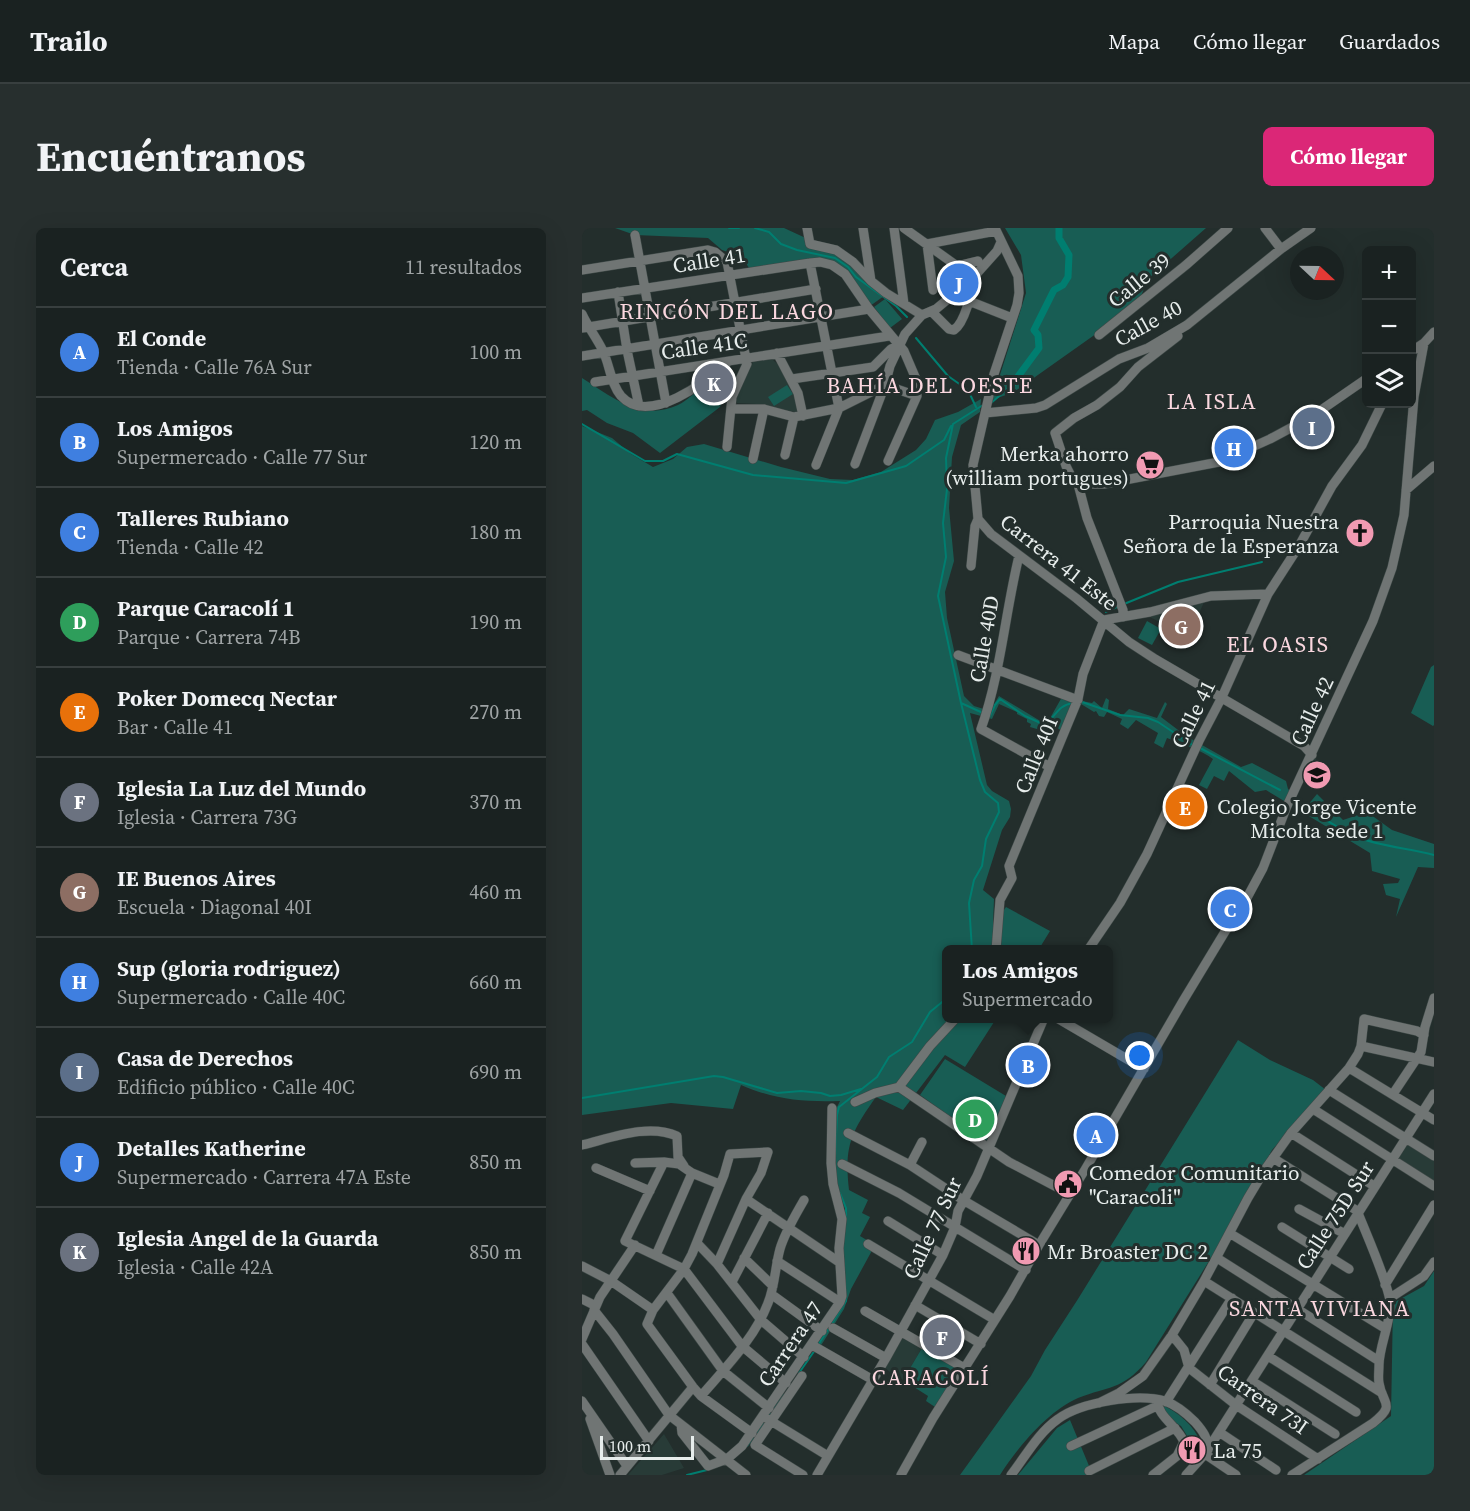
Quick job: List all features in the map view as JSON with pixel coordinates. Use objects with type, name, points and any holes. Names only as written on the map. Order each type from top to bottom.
[{"type":"street","points":[[807,228],[810,244],[836,250],[853,262],[886,293],[954,330],[958,327],[969,301],[971,280],[957,266],[904,228]]},
{"type":"street","points":[[863,228],[871,281]]},
{"type":"street","points":[[894,228],[904,304]]},
{"type":"street","name":"Calle 39","points":[[1099,335],[1228,228]]},
{"type":"street","points":[[1265,228],[1281,249]]},
{"type":"street","name":"Calle 40","points":[[985,410],[1036,408],[1046,405],[1119,359],[1148,348],[1187,325],[1281,249],[1311,228]]},
{"type":"street","points":[[927,244],[996,230]]},
{"type":"street","name":"Carrera 41 Este","points":[[996,230],[1018,278],[1019,293],[994,374],[973,465],[978,519],[991,534],[1104,620],[1129,642],[1304,746],[1312,755]]},
{"type":"street","points":[[635,235],[666,403]]},
{"type":"street","points":[[855,464],[890,366],[905,334],[971,280],[997,251],[1001,242]]},
{"type":"street","points":[[927,244],[933,290]]},
{"type":"street","points":[[582,270],[708,250],[715,252],[727,262],[747,358],[745,371],[732,397],[727,447]]},
{"type":"street","points":[[957,266],[978,261]]},
{"type":"street","name":"Calle 41","points":[[582,298],[820,262],[839,269],[845,274],[869,309]]},
{"type":"street","points":[[810,263],[839,408],[816,465]]},
{"type":"street","points":[[957,266],[961,288]]},
{"type":"street","points":[[585,327],[816,289]]},
{"type":"street","points":[[618,292],[639,406]]},
{"type":"street","points":[[969,301],[1012,318]]},
{"type":"street","points":[[582,356],[869,309],[889,336],[899,345],[916,379],[917,396],[888,461]]},
{"type":"street","points":[[582,314],[585,327],[604,354],[612,379],[620,394],[628,402],[639,406],[666,403],[685,394],[729,361]]},
{"type":"street","points":[[1123,614],[1087,518],[1078,484],[1066,466],[1055,433],[1112,393],[1137,367],[1180,335],[1187,325]]},
{"type":"street","points":[[1416,348],[1434,332]]},
{"type":"street","name":"Calle 41C","points":[[595,382],[889,336]]},
{"type":"street","name":"Calle 42","points":[[901,1475],[933,1418],[966,1370],[1026,1270],[1263,868],[1287,806],[1383,597],[1404,515],[1414,397],[1424,343]]},
{"type":"street","points":[[792,379],[876,365],[891,349],[899,345]]},
{"type":"street","points":[[777,353],[798,393],[798,416],[785,455]]},
{"type":"street","points":[[1078,484],[1124,481],[1219,462],[1270,440],[1311,417],[1362,382]]},
{"type":"street","points":[[732,409],[764,409],[798,416],[839,408],[885,385],[917,396]]},
{"type":"street","name":"Calle 41","points":[[1091,945],[1134,880],[1222,697],[1268,594],[1299,546],[1332,486],[1362,445],[1380,408]]},
{"type":"street","points":[[753,459],[764,409]]},
{"type":"street","points":[[1406,490],[1434,466]]},
{"type":"street","points":[[971,566],[975,526],[978,519]]},
{"type":"street","name":"Calle 40D","points":[[1019,555],[998,671],[981,729],[1050,767]]},
{"type":"street","points":[[1104,620],[1211,596],[1268,594]]},
{"type":"street","name":"Calle 40I","points":[[996,945],[1000,900],[1012,878],[1009,866],[1076,704],[1083,674],[1104,620]]},
{"type":"street","points":[[958,655],[1076,704]]},
{"type":"street","points":[[1393,1094],[1418,1059],[1434,998]]},
{"type":"street","points":[[1011,1475],[1051,1424],[1059,1418],[1119,1394],[1143,1376],[1172,1335],[1231,1234],[1248,1198],[1273,1158],[1291,1133],[1349,1068],[1361,1046],[1364,1019],[1417,1031],[1424,1035]]},
{"type":"street","points":[[855,1102],[875,1093],[899,1087],[930,1046],[951,1023]]},
{"type":"street","name":"Calle 77 Sur","points":[[817,1475],[943,1255],[963,1200],[977,1176],[1042,1023]]},
{"type":"street","points":[[1066,1023],[1144,1069]]},
{"type":"street","points":[[1424,1035],[1434,1030]]},
{"type":"street","points":[[1361,1046],[1434,1062]]},
{"type":"street","points":[[1349,1068],[1434,1120]]},
{"type":"street","points":[[899,1087],[1008,1162],[1070,1194]]},
{"type":"street","points":[[1329,1090],[1434,1156]]},
{"type":"street","name":"Calle 75D Sur","points":[[1186,1475],[1206,1452],[1434,1094]]},
{"type":"street","name":"Carrera 47","points":[[681,1425],[682,1433],[708,1466],[729,1462],[767,1417],[786,1383],[797,1376],[804,1357],[815,1347],[840,1302],[839,1262],[842,1219],[833,1184],[831,1163],[832,1108]]},
{"type":"street","points":[[1313,1109],[1434,1186]]},
{"type":"street","points":[[582,1145],[633,1132],[671,1134],[676,1136],[678,1157],[684,1166],[692,1173],[719,1184]]},
{"type":"street","points":[[848,1133],[910,1165],[963,1200],[1039,1245]]},
{"type":"street","points":[[1291,1133],[1374,1186]]},
{"type":"street","points":[[910,1165],[922,1142]]},
{"type":"street","points":[[717,1264],[746,1199],[761,1173],[768,1152],[730,1154],[697,1243],[684,1269],[653,1310],[647,1324],[701,1396],[752,1433]]},
{"type":"street","points":[[1273,1158],[1359,1213],[1390,1298],[1379,1361],[1379,1383],[1387,1407],[1381,1416],[1292,1475]]},
{"type":"street","points":[[635,1162],[664,1162],[684,1166]]},
{"type":"street","points":[[582,1339],[585,1321],[611,1281],[630,1243],[664,1162]]},
{"type":"street","points":[[842,1164],[871,1177],[1026,1270]]},
{"type":"street","points":[[596,1168],[650,1191]]},
{"type":"street","points":[[656,1255],[692,1173]]},
{"type":"street","points":[[746,1199],[839,1262]]},
{"type":"street","points":[[701,1396],[761,1320],[772,1290],[777,1261],[789,1227],[804,1200]]},
{"type":"street","points":[[1385,1285],[1434,1205]]},
{"type":"street","points":[[1299,1209],[1345,1234]]},
{"type":"street","points":[[732,1282],[768,1213]]},
{"type":"street","points":[[888,1221],[943,1255]]},
{"type":"street","points":[[1282,1227],[1349,1269]]},
{"type":"street","points":[[1231,1234],[1386,1329]]},
{"type":"street","points":[[630,1243],[684,1269],[742,1346],[786,1383]]},
{"type":"street","points":[[697,1243],[732,1282],[761,1320],[804,1357]]},
{"type":"street","points":[[868,1244],[995,1320]]},
{"type":"street","points":[[744,1258],[772,1290],[822,1331]]},
{"type":"street","points":[[1217,1258],[1379,1361]]},
{"type":"street","points":[[777,1261],[840,1302]]},
{"type":"street","points":[[1390,1298],[1424,1276],[1434,1262]]},
{"type":"street","points":[[582,1266],[611,1281],[653,1310]]},
{"type":"street","points":[[1204,1281],[1382,1393]]},
{"type":"street","points":[[666,1293],[723,1371],[767,1417],[828,1456]]},
{"type":"street","points":[[1071,1446],[1160,1403],[1189,1368],[1232,1298]]},
{"type":"street","points":[[582,1299],[595,1308],[669,1415],[746,1475]]},
{"type":"street","points":[[915,1305],[981,1344]]},
{"type":"street","points":[[865,1311],[966,1370]]},
{"type":"street","points":[[1210,1385],[1254,1313]]},
{"type":"street","points":[[833,1328],[886,1358]]},
{"type":"street","points":[[1172,1335],[1184,1350],[1189,1368]]},
{"type":"street","points":[[582,1344],[649,1441]]},
{"type":"street","points":[[815,1347],[873,1380]]},
{"type":"street","points":[[1268,1356],[1356,1412]]},
{"type":"street","name":"Carrera 73I","points":[[1189,1368],[1236,1405],[1318,1459]]},
{"type":"street","points":[[797,1376],[767,1417],[755,1445],[803,1475]]},
{"type":"street","points":[[1252,1381],[1335,1434]]},
{"type":"street","points":[[620,1475],[693,1387]]},
{"type":"street","points":[[1099,1403],[1143,1398],[1181,1410],[1202,1429],[1206,1437],[1206,1452],[1236,1475]]},
{"type":"street","points":[[1153,1475],[1172,1461],[1184,1442],[1166,1419],[1160,1403]]},
{"type":"street","points":[[583,1406],[627,1466]]},
{"type":"street","points":[[583,1406],[610,1475]]},
{"type":"street","points":[[1089,1471],[1175,1428]]},
{"type":"street","points":[[1219,1432],[1276,1470]]},
{"type":"shaded area","points":[[773,360],[782,368],[789,379],[801,413],[756,404],[737,403],[735,400],[753,362]]},
{"type":"shaded area","points":[[1204,602],[1189,637],[1146,615]]},
{"type":"shaded area","name":"Colegio Jorge Vicente Micolta sede 1","points":[[1314,758],[1331,770],[1318,789],[1304,780]]},
{"type":"shaded area","points":[[1408,1143],[1434,1159],[1434,1186],[1396,1162]]},
{"type":"shaded area","points":[[903,1336],[922,1348],[903,1380],[884,1368]]},
{"type":"shaded area","points":[[664,1434],[684,1468],[662,1475],[628,1475]]},
{"type":"green space","points":[[615,228],[784,228],[850,263],[884,296],[870,306],[850,276],[821,259],[749,268],[742,257],[722,250],[708,238],[635,235]]},
{"type":"green space","points":[[1005,228],[1206,228],[1148,279],[1141,296],[1117,319],[1014,392],[992,400],[1026,293],[1021,255]]},
{"type":"green space","points":[[885,299],[902,319],[890,328],[874,307]]},
{"type":"green space","points":[[582,378],[627,405],[652,411],[678,405],[704,385],[711,393],[728,381],[720,407],[660,453],[633,433],[607,423],[587,410],[582,411]]},
{"type":"green space","points":[[787,385],[793,394],[774,406],[768,397]]},
{"type":"green space","points":[[981,399],[980,412],[961,425],[952,457],[949,508],[954,561],[945,592],[947,618],[964,696],[974,706],[990,711],[999,696],[1042,722],[1044,719],[1049,720],[1062,697],[1092,703],[1094,701],[1102,708],[1106,698],[1109,700],[1108,709],[1123,715],[1129,709],[1157,718],[1165,702],[1167,704],[1161,717],[1186,736],[1241,767],[1252,763],[1286,781],[1288,789],[1307,806],[1317,794],[1343,820],[1367,812],[1392,830],[1434,844],[1434,868],[1418,867],[1396,917],[1400,899],[1386,895],[1383,884],[1398,883],[1400,879],[1372,871],[1370,853],[1266,790],[1255,792],[1229,771],[1224,781],[1214,776],[1207,789],[1199,785],[1213,759],[1167,738],[1163,748],[1154,743],[1158,733],[1136,720],[1128,729],[1120,724],[1122,719],[1107,712],[1104,717],[1099,716],[1096,711],[1081,704],[1074,705],[1063,732],[1055,726],[1047,732],[1030,727],[1031,724],[1027,722],[1027,719],[999,704],[992,719],[970,713],[987,785],[992,791],[1009,801],[1011,809],[983,890],[994,899],[993,925],[1006,907],[1050,931],[1041,945],[942,945],[942,1023],[993,1023],[965,1067],[945,1055],[903,1110],[876,1097],[855,1130],[849,1150],[849,1190],[868,1200],[862,1213],[870,1217],[860,1236],[875,1245],[851,1289],[844,1309],[820,1347],[815,1344],[841,1304],[841,1258],[845,1209],[838,1192],[833,1166],[835,1111],[840,1101],[790,1099],[741,1085],[733,1109],[671,1103],[582,1115],[582,426],[612,438],[631,454],[653,467],[673,459],[687,447],[704,444],[830,479],[853,480],[881,472],[916,450],[926,439],[935,420],[958,412]]},
{"type":"green space","points":[[1147,621],[1161,629],[1152,645],[1138,638]]},
{"type":"green space","points":[[1434,665],[1433,726],[1411,713],[1431,667]]},
{"type":"green space","points":[[1238,1040],[1270,1060],[1313,1080],[1326,1090],[1272,1150],[1224,1237],[1146,1362],[1122,1383],[1078,1398],[1056,1412],[1025,1442],[1000,1475],[960,1475],[1031,1376]]},
{"type":"green space","points":[[945,1059],[1006,1096],[987,1143],[920,1095]]},
{"type":"green space","points":[[1434,1271],[1434,1475],[1304,1475],[1391,1416],[1393,1303],[1424,1286]]},
{"type":"green space","points":[[922,1348],[963,1370],[938,1409],[926,1401],[928,1396],[903,1380]]},
{"type":"green space","points":[[1160,1404],[1185,1420],[1202,1444],[1189,1439],[1181,1426],[1165,1416]]},
{"type":"green space","points":[[1070,1420],[1092,1473],[1089,1475],[1018,1475],[1057,1428]]},
{"type":"waterway","points":[[729,228],[739,228]]},
{"type":"waterway","points":[[755,228],[769,232],[781,244],[835,258],[907,317]]},
{"type":"waterway","points":[[1011,386],[1039,348],[1038,335],[1034,330],[1054,290],[1063,285],[1068,277],[1069,255],[1059,238],[1059,228]]},
{"type":"waterway","points":[[916,338],[948,376],[968,390],[976,407]]},
{"type":"waterway","points":[[991,403],[1011,386]]},
{"type":"waterway","points":[[972,945],[969,903],[974,880],[982,866],[986,839],[999,812],[998,803],[985,792],[980,780],[938,596],[946,557],[943,523],[947,489],[946,458],[953,424],[983,405]]},
{"type":"waterway","points":[[582,424],[645,461],[663,461],[677,454],[753,475],[846,483],[906,466],[944,440],[951,426]]},
{"type":"waterway","points":[[1124,604],[1178,582],[1262,562]]},
{"type":"waterway","points":[[1106,612],[1119,606]]},
{"type":"waterway","points":[[989,715],[1000,699],[1025,716],[1045,725],[1060,708],[1073,703]]},
{"type":"waterway","points":[[1082,702],[1120,715],[1148,718],[1194,746]]},
{"type":"waterway","points":[[961,703],[983,713]]},
{"type":"waterway","points":[[1200,748],[1280,790]]},
{"type":"waterway","points":[[1301,804],[1357,837],[1434,855]]},
{"type":"waterway","points":[[835,1158],[839,1107],[877,1077],[889,1057],[912,1042],[930,1012],[942,1002]]},
{"type":"waterway","points":[[582,1098],[714,1076],[777,1093],[801,1091],[830,1096],[861,1089]]},
{"type":"waterway","points":[[840,1193],[846,1208],[846,1219]]},
{"type":"waterway","points":[[818,1345],[846,1301],[845,1281]]},
{"type":"waterway","points":[[799,1373],[815,1350]]},
{"type":"waterway","points":[[768,1417],[784,1395]]},
{"type":"waterway","points":[[747,1446],[765,1422]]},
{"type":"waterway","points":[[687,1475],[707,1470]]},
{"type":"place","name":"Detalles Katherine","points":[[959,283]]},
{"type":"place","name":"Iglesia Angel de la Guarda","points":[[714,383]]},
{"type":"place","name":"Casa de Derechos","points":[[1312,427]]},
{"type":"place","name":"Sup (gloria rodriguez)","points":[[1234,448]]},
{"type":"place","name":"Merka ahorro (william portugues)","points":[[1150,465]]},
{"type":"place","name":"Parroquia Nuestra Señora de la Esperanza","points":[[1360,533]]},
{"type":"place","name":"IE Buenos Aires","points":[[1181,626]]},
{"type":"place","name":"Colegio Jorge Vicente Micolta sede 1","points":[[1317,775]]},
{"type":"place","name":"Poker Domecq Nectar","points":[[1185,807]]},
{"type":"place","name":"Talleres Rubiano","points":[[1230,909]]},
{"type":"place","name":"Los Amigos","points":[[1028,1065]]},
{"type":"place","name":"Parque Caracolí 1","points":[[975,1119]]},
{"type":"place","name":"El Conde","points":[[1096,1135]]},
{"type":"place","name":"Comedor Comunitario \"Caracoli\"","points":[[1068,1184]]},
{"type":"place","name":"Mr Broaster DC 2","points":[[1026,1251]]},
{"type":"place","name":"Iglesia La Luz del Mundo","points":[[942,1337]]},
{"type":"place","name":"La 75","points":[[1192,1450]]},
{"type":"district","name":"RINCÓN DEL LAGO","points":[[727,311]]},
{"type":"district","name":"BAHÍA DEL OESTE","points":[[930,385]]},
{"type":"district","name":"LA ISLA","points":[[1212,401]]},
{"type":"district","name":"EL OASIS","points":[[1278,644]]},
{"type":"district","name":"SANTA VIVIANA","points":[[1320,1308]]},
{"type":"district","name":"CARACOLÍ","points":[[931,1377]]}]
